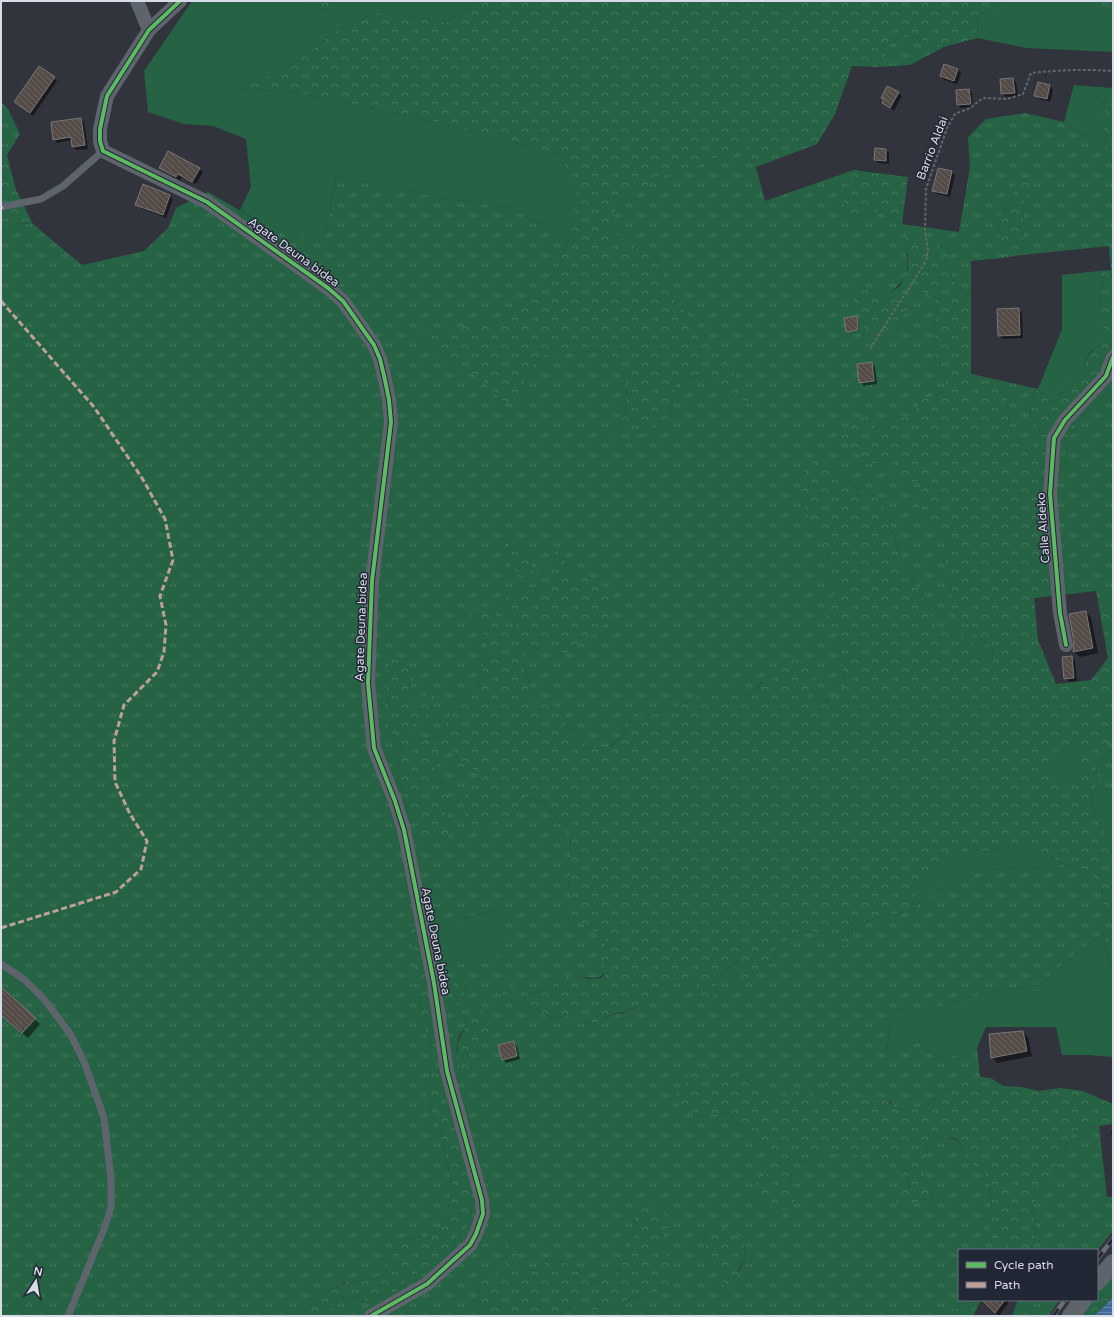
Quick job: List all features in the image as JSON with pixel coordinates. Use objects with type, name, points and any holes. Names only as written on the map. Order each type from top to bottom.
[{"type":"street","points":[[137,1],[149,30]]},
{"type":"street","points":[[103,151],[100,141],[100,129],[107,96],[149,30],[180,1]]},
{"type":"street","name":"Agate Deuna bidea","points":[[103,151],[207,202],[328,288],[343,301],[374,345],[380,359],[385,380],[391,422],[372,581],[368,683],[374,748],[395,801],[404,830],[434,983],[447,1071],[482,1200],[483,1214],[476,1234],[470,1245],[427,1284],[371,1316]]},
{"type":"street","name":"Calle Aldeko","points":[[1066,645],[1060,613],[1050,494],[1054,438],[1064,420],[1106,376],[1113,357]]},
{"type":"street","points":[[1098,1281],[1113,1263]]},
{"type":"street","points":[[1071,1316],[1082,1301]]},
{"type":"lane","points":[[1,207],[41,199],[63,186],[103,151]]},
{"type":"lane","points":[[1,964],[25,980],[44,998],[71,1035],[85,1064],[104,1118],[111,1179],[111,1208],[104,1229],[68,1316]]},
{"type":"green space","points":[[192,1],[304,1],[324,12],[334,1],[480,1],[446,22],[379,12],[341,27],[291,66],[238,88],[299,93],[444,124],[559,155],[578,189],[570,239],[511,208],[444,198],[336,176],[324,241],[263,224],[240,210],[251,187],[246,139],[213,126],[184,124],[148,112],[144,71]]},
{"type":"green space","points":[[304,1],[334,1],[324,12]]},
{"type":"green space","points":[[480,1],[718,1],[734,5],[760,3],[792,15],[795,1],[1009,1],[978,15],[977,38],[944,47],[906,34],[882,48],[879,67],[852,66],[835,114],[817,144],[756,167],[744,145],[707,162],[665,175],[620,200],[609,227],[631,245],[653,254],[674,300],[697,325],[711,345],[732,370],[751,404],[727,394],[701,375],[676,382],[669,418],[641,434],[611,443],[625,412],[627,384],[610,353],[593,351],[544,355],[523,376],[527,396],[505,403],[478,376],[449,361],[419,335],[497,321],[549,281],[570,239],[559,155],[444,124],[299,93],[237,88],[291,66],[341,27],[379,12],[446,22]]},
{"type":"green space","points":[[718,1],[795,1],[792,15],[760,3],[734,5]]},
{"type":"green space","points":[[1009,1],[1099,1],[1105,11],[1113,13],[1113,52],[1026,48],[977,38],[978,15]]},
{"type":"green space","points":[[1099,1],[1113,1],[1113,13],[1104,11]]},
{"type":"green space","points":[[906,34],[944,47],[910,65],[879,67],[882,48]]},
{"type":"green space","points":[[1074,85],[1113,88],[1113,97],[1107,97],[1102,105],[1107,115],[1100,124],[1107,135],[1104,147],[1064,122]]},
{"type":"green space","points":[[1107,97],[1113,97],[1112,150],[1104,147],[1107,135],[1100,124],[1107,115],[1102,106]]},
{"type":"green space","points":[[1,102],[8,109],[20,134],[7,155],[1,156]]},
{"type":"green space","points":[[1025,113],[1064,122],[1104,147],[1113,150],[1113,271],[1111,270],[1109,246],[1022,255],[1024,201],[1030,176],[1014,187],[1012,203],[998,218],[1002,258],[971,261],[971,296],[959,291],[945,261],[954,249],[935,254],[922,253],[918,237],[905,245],[907,267],[904,278],[900,284],[887,295],[868,290],[854,303],[861,310],[865,332],[860,344],[872,335],[888,339],[897,332],[899,320],[908,310],[913,299],[922,290],[935,299],[938,315],[932,329],[938,342],[935,352],[936,360],[946,374],[946,381],[942,390],[936,395],[921,400],[912,417],[898,416],[888,428],[875,429],[856,453],[871,464],[882,463],[920,478],[923,493],[919,504],[926,521],[944,537],[955,535],[946,574],[952,592],[952,611],[970,625],[980,639],[992,648],[993,663],[982,662],[943,628],[933,624],[928,607],[902,561],[891,529],[888,514],[875,495],[857,488],[829,464],[802,504],[827,550],[828,573],[840,589],[839,636],[845,685],[836,698],[818,702],[761,682],[751,695],[737,691],[709,691],[671,709],[648,716],[634,713],[625,733],[610,747],[585,749],[568,728],[560,709],[533,708],[530,686],[522,662],[521,643],[542,650],[590,589],[573,575],[565,560],[555,550],[545,567],[534,575],[506,540],[512,568],[538,586],[537,599],[506,590],[520,617],[515,627],[505,628],[471,614],[482,631],[489,650],[477,689],[451,714],[439,736],[413,743],[412,721],[433,689],[424,699],[409,697],[391,659],[385,677],[388,704],[388,728],[402,745],[397,760],[399,780],[408,812],[423,815],[432,837],[447,839],[451,827],[446,813],[450,799],[435,770],[438,760],[450,746],[458,759],[486,777],[517,810],[525,797],[544,802],[570,837],[572,862],[568,886],[573,899],[569,923],[582,923],[592,931],[603,931],[606,944],[601,953],[611,970],[602,976],[593,978],[573,974],[554,987],[528,995],[507,984],[506,994],[517,1003],[538,1010],[550,1019],[567,1015],[577,1021],[594,1024],[604,1017],[623,1013],[638,1006],[651,997],[664,984],[683,980],[700,982],[699,989],[716,994],[717,980],[726,970],[739,960],[738,969],[771,963],[778,947],[794,933],[811,931],[824,934],[835,944],[849,937],[848,924],[911,910],[928,897],[957,879],[987,870],[1019,868],[1051,869],[1062,864],[1087,870],[1101,888],[1106,914],[1113,907],[1113,931],[1103,933],[1039,985],[1007,989],[978,995],[942,1006],[927,1013],[889,1008],[891,1018],[887,1051],[901,1050],[918,1041],[928,1052],[942,1059],[977,1048],[980,1077],[964,1075],[953,1088],[939,1094],[927,1106],[897,1110],[890,1102],[878,1098],[867,1101],[851,1102],[826,1098],[821,1105],[814,1098],[790,1095],[777,1097],[766,1094],[761,1084],[751,1083],[741,1074],[696,1116],[729,1112],[736,1124],[752,1130],[772,1151],[772,1174],[754,1198],[766,1203],[795,1204],[797,1193],[792,1182],[791,1172],[785,1164],[791,1156],[805,1162],[817,1156],[828,1155],[847,1149],[862,1158],[896,1162],[905,1175],[910,1188],[908,1208],[921,1200],[933,1197],[924,1171],[927,1146],[941,1137],[957,1140],[964,1154],[974,1166],[983,1170],[989,1181],[992,1197],[991,1210],[985,1221],[997,1238],[1007,1241],[1007,1249],[958,1249],[958,1301],[963,1301],[958,1309],[938,1307],[937,1316],[559,1316],[566,1307],[595,1311],[649,1294],[658,1247],[635,1216],[633,1241],[617,1272],[597,1283],[569,1265],[549,1255],[540,1271],[522,1270],[509,1237],[505,1271],[483,1280],[476,1302],[486,1316],[332,1316],[338,1299],[358,1297],[373,1303],[382,1294],[398,1291],[408,1276],[428,1270],[447,1258],[457,1237],[470,1224],[472,1182],[464,1152],[431,1055],[427,1101],[440,1127],[452,1186],[445,1226],[431,1236],[405,1240],[391,1258],[385,1274],[362,1282],[346,1281],[319,1298],[298,1316],[1,1316],[1,228],[12,223],[33,224],[82,265],[144,251],[168,228],[176,208],[208,192],[263,224],[324,241],[336,176],[444,198],[511,208],[570,239],[549,281],[497,321],[420,336],[449,361],[478,376],[505,403],[523,376],[544,355],[593,351],[610,353],[627,384],[625,412],[611,443],[669,418],[676,382],[701,375],[727,394],[751,403],[697,325],[674,300],[653,254],[631,245],[609,227],[620,200],[665,175],[707,162],[744,145],[756,167],[765,201],[854,170],[844,191],[844,212],[860,219],[868,209],[881,212],[902,224],[959,232],[970,167],[968,137],[986,119]],"holes":[[[500,909],[506,953],[444,966],[438,949],[434,926]],[[411,922],[421,937],[434,1005],[430,1030],[431,1050],[417,991]],[[466,985],[463,998],[481,1008],[467,1053],[473,1066],[456,1051],[459,1035],[467,1026],[464,1017],[458,1010],[456,997],[449,990],[454,987]],[[725,1227],[744,1240],[745,1258],[728,1296],[721,1272],[705,1249],[706,1233]]]},
{"type":"green space","points":[[7,155],[16,190],[33,224],[12,223],[1,228],[1,156]]},
{"type":"green space","points":[[854,170],[908,177],[902,224],[881,212],[868,209],[860,219],[852,224],[844,212],[844,191]]},
{"type":"green space","points":[[1031,175],[1024,201],[1022,255],[1002,258],[998,218],[1012,203],[1014,187]]},
{"type":"green space","points":[[906,229],[918,237],[922,253],[935,254],[943,239],[954,249],[945,261],[959,291],[971,296],[971,374],[994,379],[1007,399],[1009,428],[1024,446],[1031,458],[1038,448],[1039,430],[1031,416],[1029,403],[1038,389],[1053,403],[1074,380],[1084,373],[1088,356],[1102,343],[1099,300],[1103,286],[1099,271],[1113,271],[1113,383],[1104,395],[1076,423],[1073,433],[1065,439],[1065,458],[1063,468],[1043,480],[1038,494],[1049,543],[1053,596],[1034,598],[1038,640],[1056,684],[1091,680],[1108,658],[1098,602],[1113,601],[1113,702],[1107,703],[1098,709],[1086,703],[1072,707],[1081,715],[1100,718],[1113,726],[1107,748],[1096,767],[1098,781],[1092,794],[1091,807],[1103,831],[1113,835],[1113,907],[1106,914],[1101,888],[1087,870],[1062,864],[1048,854],[1027,846],[1004,846],[988,852],[972,850],[914,898],[911,910],[848,924],[849,937],[846,946],[835,944],[824,934],[811,931],[794,933],[778,947],[771,963],[742,985],[729,980],[738,969],[738,960],[717,980],[716,994],[706,1002],[697,999],[700,982],[690,984],[683,980],[664,984],[651,997],[638,1006],[604,1017],[594,1024],[577,1021],[567,1015],[550,1019],[538,1010],[517,1003],[506,994],[501,994],[507,983],[529,995],[554,987],[559,978],[573,974],[588,979],[601,978],[611,970],[601,964],[601,953],[606,944],[603,931],[592,931],[582,923],[569,923],[563,914],[573,899],[568,886],[572,862],[570,837],[544,802],[526,797],[513,814],[498,824],[484,830],[466,823],[463,798],[477,780],[485,777],[458,759],[450,747],[438,760],[435,770],[450,799],[446,813],[451,827],[447,839],[432,837],[420,840],[415,826],[423,815],[408,812],[399,780],[397,760],[402,745],[388,728],[388,704],[385,677],[391,659],[402,662],[414,676],[409,697],[424,699],[433,688],[435,697],[425,717],[412,721],[413,743],[439,736],[463,693],[477,689],[489,650],[482,631],[471,614],[478,607],[490,606],[505,627],[515,627],[520,617],[506,608],[506,589],[537,599],[538,586],[512,568],[506,540],[528,553],[534,574],[545,567],[555,550],[565,560],[573,575],[587,576],[590,589],[599,584],[615,591],[608,622],[568,653],[542,650],[521,643],[522,662],[530,686],[533,707],[540,697],[560,709],[568,728],[585,749],[611,747],[625,733],[634,713],[648,716],[671,709],[708,691],[737,691],[751,695],[770,674],[794,660],[814,665],[818,686],[807,697],[819,701],[829,700],[837,695],[845,685],[839,636],[825,627],[827,601],[840,589],[828,573],[827,550],[802,504],[803,473],[815,461],[829,464],[857,488],[875,495],[888,514],[891,529],[902,561],[928,607],[933,624],[960,632],[980,650],[982,661],[993,663],[992,648],[980,639],[970,625],[952,611],[952,592],[946,574],[946,549],[955,536],[944,537],[926,521],[919,504],[923,493],[920,479],[912,486],[891,478],[882,463],[871,464],[856,453],[839,435],[855,418],[869,417],[876,429],[888,428],[898,416],[912,417],[921,400],[940,393],[946,381],[946,374],[937,363],[935,356],[938,342],[932,329],[938,315],[935,299],[922,291],[913,299],[908,310],[899,320],[897,332],[888,339],[872,335],[860,345],[865,332],[861,311],[854,303],[853,292],[868,290],[887,295],[900,286],[908,269],[908,257],[905,245]]},
{"type":"green space","points":[[1099,271],[1103,286],[1099,300],[1104,331],[1102,343],[1089,353],[1085,363],[1084,374],[1074,380],[1053,403],[1038,389],[1062,329],[1062,275]]},
{"type":"green space","points":[[994,379],[1038,389],[1029,403],[1031,416],[1039,430],[1038,448],[1031,458],[1024,446],[1009,428],[1007,399]]},
{"type":"green space","points":[[1113,383],[1113,601],[1098,602],[1096,591],[1053,596],[1038,494],[1043,480],[1063,468],[1065,458],[1065,439],[1073,433],[1076,423],[1104,395]]},
{"type":"green space","points":[[1113,702],[1113,726],[1100,718],[1081,716],[1071,707],[1086,703],[1098,709],[1107,703]]},
{"type":"green space","points":[[1113,729],[1113,789],[1092,794],[1098,781],[1096,767],[1103,756]]},
{"type":"green space","points":[[1077,744],[1084,777],[1068,787],[1052,773],[1052,753]]},
{"type":"green space","points":[[1113,789],[1113,835],[1103,831],[1091,807],[1092,794]]},
{"type":"green space","points":[[1004,846],[1027,846],[1048,854],[1062,864],[1051,869],[1019,868],[987,870],[957,879],[928,897],[911,910],[914,898],[923,877],[936,863],[951,853],[972,850],[988,852]]},
{"type":"green space","points":[[501,909],[507,953],[478,962],[444,966],[438,949],[434,926]]},
{"type":"green space","points":[[410,921],[421,937],[434,1005],[430,1030],[431,1053],[417,991]]},
{"type":"green space","points":[[1113,931],[1113,976],[1103,933]]},
{"type":"green space","points":[[1103,933],[1113,976],[1113,1057],[1062,1055],[1056,1027],[986,1027],[977,1048],[942,1059],[928,1052],[918,1041],[901,1050],[887,1052],[891,1018],[889,1008],[927,1013],[942,1006],[978,995],[1007,989],[1039,985]]},
{"type":"green space","points":[[458,971],[466,985],[463,998],[481,1008],[489,1023],[489,1036],[481,1044],[471,1041],[467,1053],[473,1066],[468,1076],[459,1068],[457,1056],[458,1041],[467,1026],[464,1017],[458,1010],[456,997],[449,990],[454,987],[453,976]]},
{"type":"green space","points":[[431,1053],[464,1152],[472,1182],[470,1224],[457,1237],[447,1258],[428,1270],[408,1276],[398,1291],[382,1294],[373,1303],[358,1297],[338,1299],[332,1316],[298,1316],[319,1298],[347,1281],[362,1282],[385,1274],[391,1258],[405,1240],[431,1236],[445,1226],[452,1186],[440,1127],[427,1101]]},
{"type":"green space","points":[[704,1065],[718,1069],[724,1080],[732,1073],[741,1074],[751,1083],[761,1084],[766,1094],[777,1097],[804,1090],[821,1104],[826,1098],[823,1090],[827,1079],[842,1082],[851,1091],[851,1101],[876,1098],[886,1101],[897,1110],[927,1106],[939,1094],[953,1088],[964,1075],[991,1078],[1003,1086],[1022,1087],[1039,1091],[1061,1088],[1083,1091],[1113,1104],[1113,1124],[1084,1128],[1069,1135],[1062,1158],[1054,1172],[1039,1191],[1033,1207],[1036,1232],[1032,1249],[1007,1249],[1007,1241],[997,1238],[982,1238],[985,1221],[991,1210],[992,1197],[989,1181],[983,1170],[974,1166],[964,1154],[957,1139],[941,1137],[927,1146],[924,1171],[933,1197],[921,1200],[908,1208],[896,1204],[897,1192],[910,1187],[905,1175],[896,1162],[879,1165],[862,1158],[847,1149],[828,1155],[817,1156],[805,1162],[791,1156],[785,1164],[791,1172],[792,1182],[797,1193],[795,1204],[782,1211],[754,1198],[754,1187],[762,1174],[772,1174],[772,1151],[752,1130],[736,1124],[729,1112],[696,1116],[681,1110],[675,1094],[685,1088],[687,1075]]},
{"type":"green space","points":[[1099,1126],[1107,1197],[1113,1197],[1113,1231],[1098,1250],[1032,1249],[1036,1232],[1033,1207],[1039,1191],[1054,1172],[1062,1158],[1069,1135],[1084,1128]]},
{"type":"green space","points":[[655,1201],[670,1222],[658,1247],[673,1261],[669,1285],[649,1294],[595,1311],[566,1307],[559,1316],[486,1316],[476,1302],[483,1280],[505,1271],[509,1235],[522,1270],[540,1271],[549,1255],[569,1265],[597,1283],[617,1272],[633,1241],[635,1216]]},
{"type":"green space","points":[[725,1227],[744,1240],[745,1258],[738,1271],[741,1284],[727,1296],[721,1272],[708,1260],[705,1249],[706,1233]]},
{"type":"green space","points":[[1113,1270],[1113,1297],[1094,1316],[1076,1316],[1088,1301],[1098,1301],[1098,1289]]},
{"type":"green space","points":[[963,1301],[980,1301],[973,1316],[937,1316],[938,1307],[958,1309]]},
{"type":"green space","points":[[1018,1301],[1059,1301],[1048,1316],[1012,1316]]},
{"type":"water","points":[[1113,1297],[1113,1316],[1094,1316]]},
{"type":"building","points":[[944,64],[958,69],[954,81],[940,76]]},
{"type":"building","points":[[39,66],[55,77],[30,113],[14,102]]},
{"type":"building","points":[[1013,78],[1015,93],[1001,94],[1000,79]]},
{"type":"building","points":[[1038,82],[1050,85],[1047,99],[1034,96]]},
{"type":"building","points":[[887,86],[899,92],[890,108],[882,103],[884,99],[881,98]]},
{"type":"building","points":[[969,89],[971,104],[957,105],[956,90]]},
{"type":"building","points":[[81,118],[85,145],[72,147],[71,137],[53,140],[51,122]]},
{"type":"building","points":[[875,148],[886,149],[886,161],[874,160]]},
{"type":"building","points":[[168,151],[200,168],[192,182],[178,174],[176,177],[159,168]]},
{"type":"building","points":[[938,168],[952,171],[947,194],[932,191]]},
{"type":"building","points":[[143,184],[170,195],[163,215],[135,205]]},
{"type":"building","points":[[1019,308],[1020,335],[998,336],[997,309]]},
{"type":"building","points":[[857,316],[858,330],[846,332],[844,318]]},
{"type":"building","points":[[872,362],[874,381],[859,383],[857,364]]},
{"type":"building","points":[[1086,611],[1093,648],[1073,652],[1074,643],[1069,614]]},
{"type":"building","points":[[1072,656],[1074,678],[1064,679],[1062,657]]},
{"type":"building","points":[[1,987],[36,1018],[22,1033],[1,1015]]},
{"type":"building","points":[[1023,1031],[1027,1051],[991,1058],[989,1034]]},
{"type":"building","points":[[514,1041],[517,1056],[502,1060],[498,1045]]},
{"type":"building","points":[[983,1301],[1004,1301],[995,1313]]},
{"type":"railway","points":[[1098,1258],[1113,1239]]},
{"type":"railway","points":[[1053,1316],[1064,1301]]},
{"type":"marked path","points":[[1,301],[94,407],[142,478],[165,519],[173,560],[160,596],[166,625],[164,652],[157,672],[124,705],[114,741],[115,782],[130,814],[147,841],[141,869],[116,892],[1,928]]},
{"type":"cycle path","points":[[180,1],[149,30],[107,96],[100,129],[100,141],[103,151],[207,202],[328,288],[343,301],[374,345],[380,359],[389,400],[391,422],[372,581],[368,683],[374,748],[395,801],[404,830],[434,983],[447,1071],[482,1200],[483,1214],[476,1234],[470,1245],[427,1284],[371,1316]]},
{"type":"cycle path","points":[[1066,645],[1060,613],[1050,494],[1054,438],[1065,420],[1106,376],[1113,357]]}]
